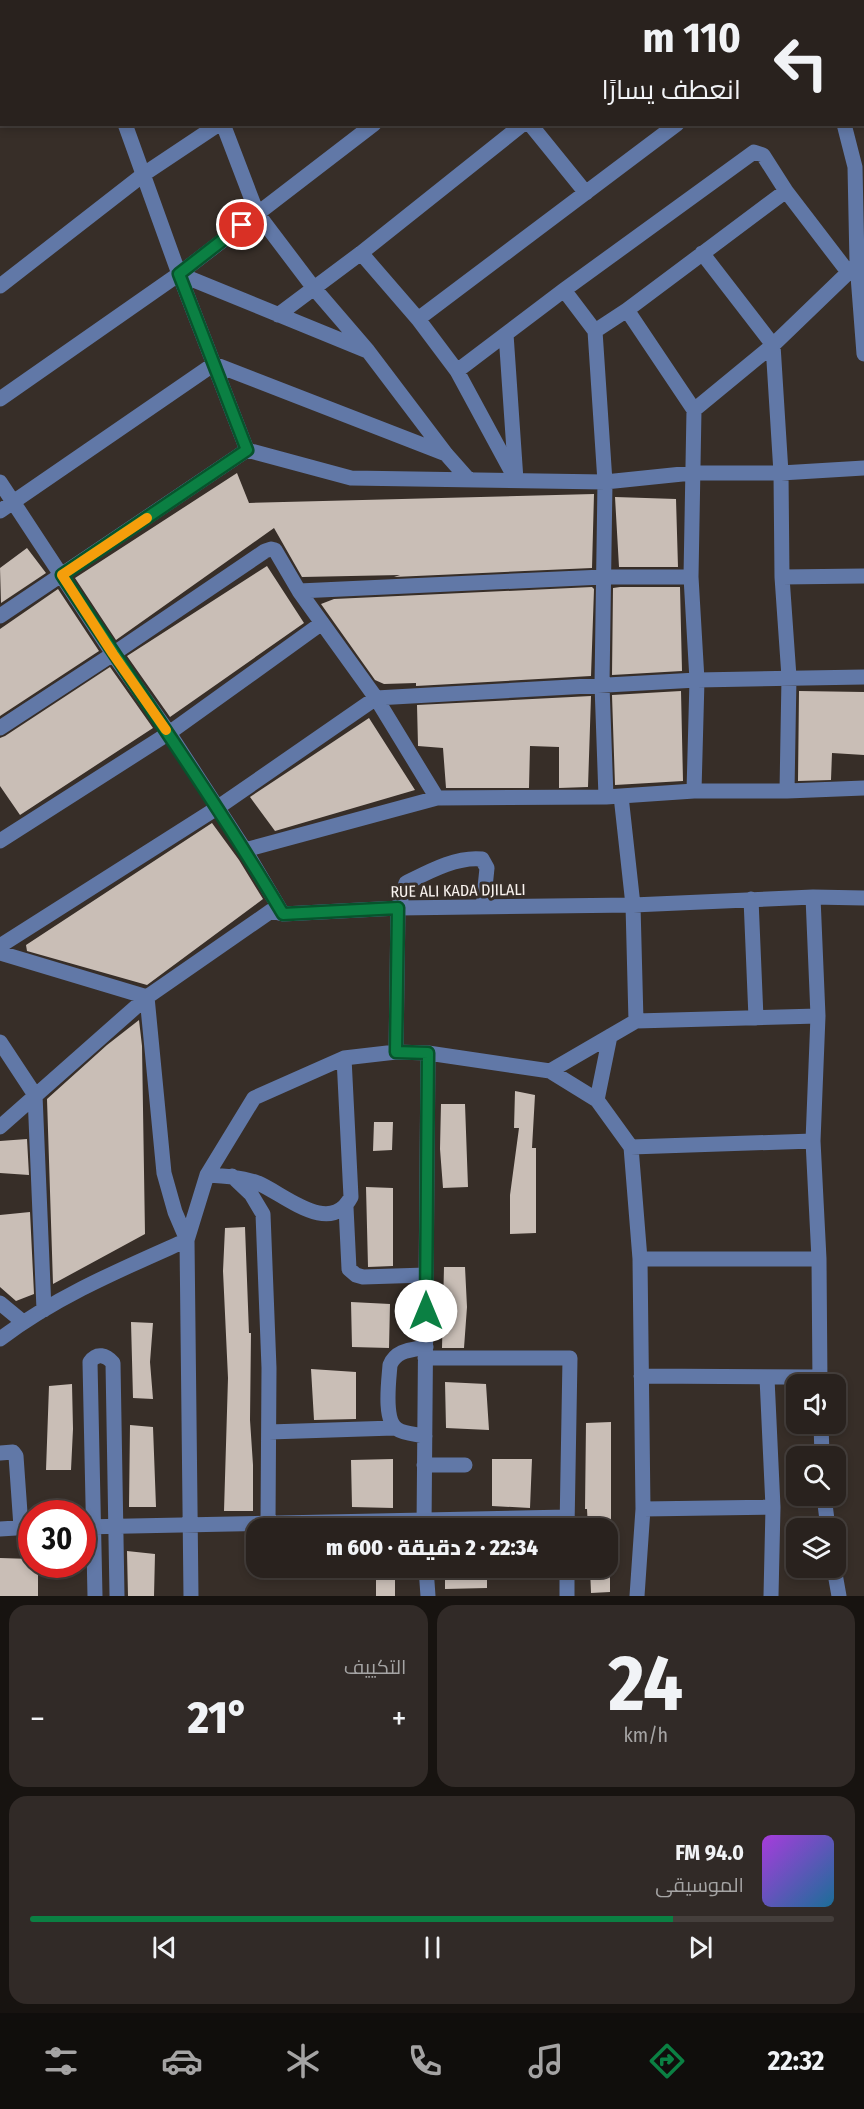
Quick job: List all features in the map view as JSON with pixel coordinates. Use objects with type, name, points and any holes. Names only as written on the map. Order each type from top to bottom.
[{"type":"street","points":[[126,126],[179,274],[247,450]]},
{"type":"street","points":[[0,285],[144,174],[218,126]]},
{"type":"street","points":[[222,126],[257,213],[313,287],[368,351],[469,480]]},
{"type":"street","points":[[0,399],[179,274],[371,126]]},
{"type":"street","points":[[278,315],[313,287],[361,254],[521,126]]},
{"type":"street","points":[[532,126],[586,193]]},
{"type":"street","points":[[418,319],[674,126]]},
{"type":"street","points":[[845,126],[855,167],[853,268],[864,354]]},
{"type":"street","points":[[457,371],[754,152],[763,155],[786,190],[853,268]]},
{"type":"street","points":[[595,331],[627,310],[786,190]]},
{"type":"street","points":[[702,253],[773,345],[781,473],[782,577],[789,677],[788,791]]},
{"type":"street","points":[[361,254],[418,319],[457,371],[516,480]]},
{"type":"street","points":[[694,410],[773,345],[853,268]]},
{"type":"street","points":[[179,274],[368,351]]},
{"type":"street","points":[[564,290],[595,331],[604,482],[602,685],[613,796],[633,905],[636,1021]]},
{"type":"street","points":[[627,310],[694,410],[691,577],[697,680],[694,791]]},
{"type":"street","points":[[506,334],[516,480]]},
{"type":"street","points":[[214,364],[446,453]]},
{"type":"street","points":[[6,507],[214,364]]},
{"type":"street","points":[[0,616],[247,450],[351,478],[604,482],[692,473],[781,473],[864,468]]},
{"type":"street","points":[[0,482],[6,507],[62,575],[113,654],[169,733],[245,850],[283,914]]},
{"type":"street","points":[[0,728],[265,550],[271,549],[275,550],[299,591],[376,698],[437,798]]},
{"type":"street","points":[[782,577],[864,576]]},
{"type":"street","points":[[299,591],[603,577],[691,577]]},
{"type":"street","points":[[0,841],[169,733],[322,623]]},
{"type":"street","points":[[0,946],[217,808],[376,698],[697,680],[864,677]]},
{"type":"street","points":[[245,850],[437,798],[613,796],[694,791],[864,788]]},
{"type":"street","points":[[396,1052],[398,908],[406,883],[471,858],[482,859],[487,868],[483,907]]},
{"type":"street","points":[[813,897],[818,1016],[813,1141],[819,1258],[819,1374]]},
{"type":"street","name":"RUE ALI KADA DJILALI","points":[[0,1127],[147,997],[271,911],[283,914],[398,908],[633,905],[813,897],[864,898]]},
{"type":"street","points":[[751,899],[756,1018]]},
{"type":"street","points":[[0,952],[147,997],[164,1173],[175,1212],[187,1240]]},
{"type":"street","points":[[550,1071],[636,1021],[818,1016]]},
{"type":"street","points":[[597,1100],[610,1036]]},
{"type":"street","points":[[0,1042],[35,1095],[44,1310]]},
{"type":"street","points":[[191,1596],[187,1240],[207,1175],[255,1098],[344,1058],[396,1052],[428,1053],[550,1071],[597,1100],[631,1147],[640,1258],[643,1509],[637,1596]]},
{"type":"street","points":[[423,1518],[428,1053]]},
{"type":"street","points":[[344,1058],[351,1197],[346,1207],[349,1269],[363,1277],[426,1275]]},
{"type":"street","points":[[631,1147],[813,1141]]},
{"type":"street","points":[[207,1175],[232,1176],[258,1183],[309,1211],[322,1214],[335,1213],[346,1207]]},
{"type":"street","points":[[232,1176],[250,1194],[263,1215],[269,1368],[268,1518]]},
{"type":"street","points":[[0,1339],[23,1322],[87,1285],[187,1240]]},
{"type":"street","points":[[640,1258],[819,1258]]},
{"type":"street","points":[[0,1303],[23,1322]]},
{"type":"street","points":[[425,1436],[401,1432],[394,1428],[388,1419],[390,1365],[393,1356],[401,1352],[570,1358],[567,1518]]},
{"type":"street","points":[[88,1500],[90,1362],[93,1357],[102,1355],[108,1357],[113,1364],[117,1596]]},
{"type":"street","points":[[641,1376],[786,1379]]},
{"type":"street","points":[[767,1378],[773,1507],[771,1596]]},
{"type":"street","points":[[269,1432],[394,1428]]},
{"type":"street","points":[[0,1453],[14,1452],[16,1456],[22,1500]]},
{"type":"street","points":[[424,1465],[465,1465]]},
{"type":"street","points":[[643,1509],[773,1507]]},
{"type":"street","points":[[96,1527],[246,1523]]},
{"type":"street","points":[[0,1529],[18,1528]]},
{"type":"street","points":[[92,1578],[94,1596]]},
{"type":"street","points":[[427,1578],[428,1596]]},
{"type":"street","points":[[567,1578],[567,1596]]},
{"type":"street","points":[[836,1578],[839,1596]]},
{"type":"building","points":[[237,473],[249,503],[594,494],[592,568],[394,577],[400,575],[302,577],[274,528],[116,640],[75,578]]},
{"type":"building","points":[[615,497],[676,499],[678,567],[619,567]]},
{"type":"building","points":[[27,548],[46,573],[1,603],[0,568]]},
{"type":"building","points":[[267,566],[304,623],[170,717],[127,656]]},
{"type":"building","points":[[592,587],[594,589],[591,676],[416,686],[416,683],[384,684],[375,680],[321,604],[334,599]]},
{"type":"building","points":[[680,587],[682,671],[612,675],[613,588]]},
{"type":"building","points":[[58,589],[99,651],[0,716],[0,629]]},
{"type":"building","points":[[110,667],[153,728],[20,815],[0,786],[0,738]]},
{"type":"building","points":[[681,691],[683,781],[615,785],[612,695]]},
{"type":"building","points":[[799,691],[864,692],[864,755],[832,753],[831,780],[798,781]]},
{"type":"building","points":[[591,696],[588,787],[559,788],[559,747],[530,746],[529,788],[446,788],[443,748],[418,746],[417,705]]},
{"type":"building","points":[[369,718],[415,790],[275,831],[250,797]]},
{"type":"building","points":[[212,823],[239,860],[263,899],[147,985],[27,951],[26,945]]},
{"type":"building","points":[[139,1020],[142,1046],[145,1234],[53,1284],[47,1099],[107,1045]]},
{"type":"building","points":[[515,1091],[535,1095],[532,1148],[536,1148],[536,1233],[510,1234],[510,1195],[519,1128],[514,1128]]},
{"type":"building","points":[[441,1104],[465,1104],[468,1187],[443,1188],[440,1149]]},
{"type":"building","points":[[374,1122],[393,1122],[392,1150],[373,1151]]},
{"type":"building","points":[[27,1139],[29,1175],[0,1173],[0,1141]]},
{"type":"building","points":[[366,1187],[393,1188],[393,1266],[368,1267]]},
{"type":"building","points":[[30,1212],[34,1294],[16,1301],[0,1287],[0,1215]]},
{"type":"building","points":[[245,1227],[249,1333],[251,1333],[250,1420],[253,1511],[224,1511],[228,1378],[223,1271],[225,1228]]},
{"type":"building","points":[[444,1267],[465,1267],[467,1307],[464,1348],[442,1348]]},
{"type":"building","points":[[351,1302],[390,1304],[389,1348],[352,1347]]},
{"type":"building","points":[[131,1322],[153,1323],[150,1362],[153,1399],[133,1398]]},
{"type":"building","points":[[311,1369],[356,1372],[356,1419],[314,1420]]},
{"type":"building","points":[[445,1382],[486,1384],[489,1430],[446,1428]]},
{"type":"building","points":[[72,1384],[71,1470],[46,1470],[49,1386]]},
{"type":"building","points":[[611,1422],[611,1518],[587,1518],[587,1509],[585,1509],[586,1423]]},
{"type":"building","points":[[130,1425],[153,1427],[156,1507],[129,1507]]},
{"type":"building","points":[[393,1459],[393,1508],[352,1507],[351,1460]]},
{"type":"building","points":[[492,1459],[532,1459],[530,1508],[492,1506]]},
{"type":"building","points":[[127,1551],[155,1554],[154,1596],[128,1596]]},
{"type":"building","points":[[0,1558],[18,1559],[18,1578],[38,1578],[38,1596],[0,1596]]},
{"type":"building","points":[[376,1578],[395,1578],[395,1596],[376,1596]]},
{"type":"building","points":[[445,1578],[487,1578],[487,1588],[445,1589]]},
{"type":"building","points":[[590,1578],[610,1578],[610,1592],[591,1593]]},
{"type":"slow traffic","points":[[147,518],[62,575],[166,730]]},
{"type":"route","points":[[242,225],[179,274],[247,450],[62,575],[113,654],[169,733],[245,850],[283,914],[398,908],[396,1052],[428,1053],[426,1311]]}]
